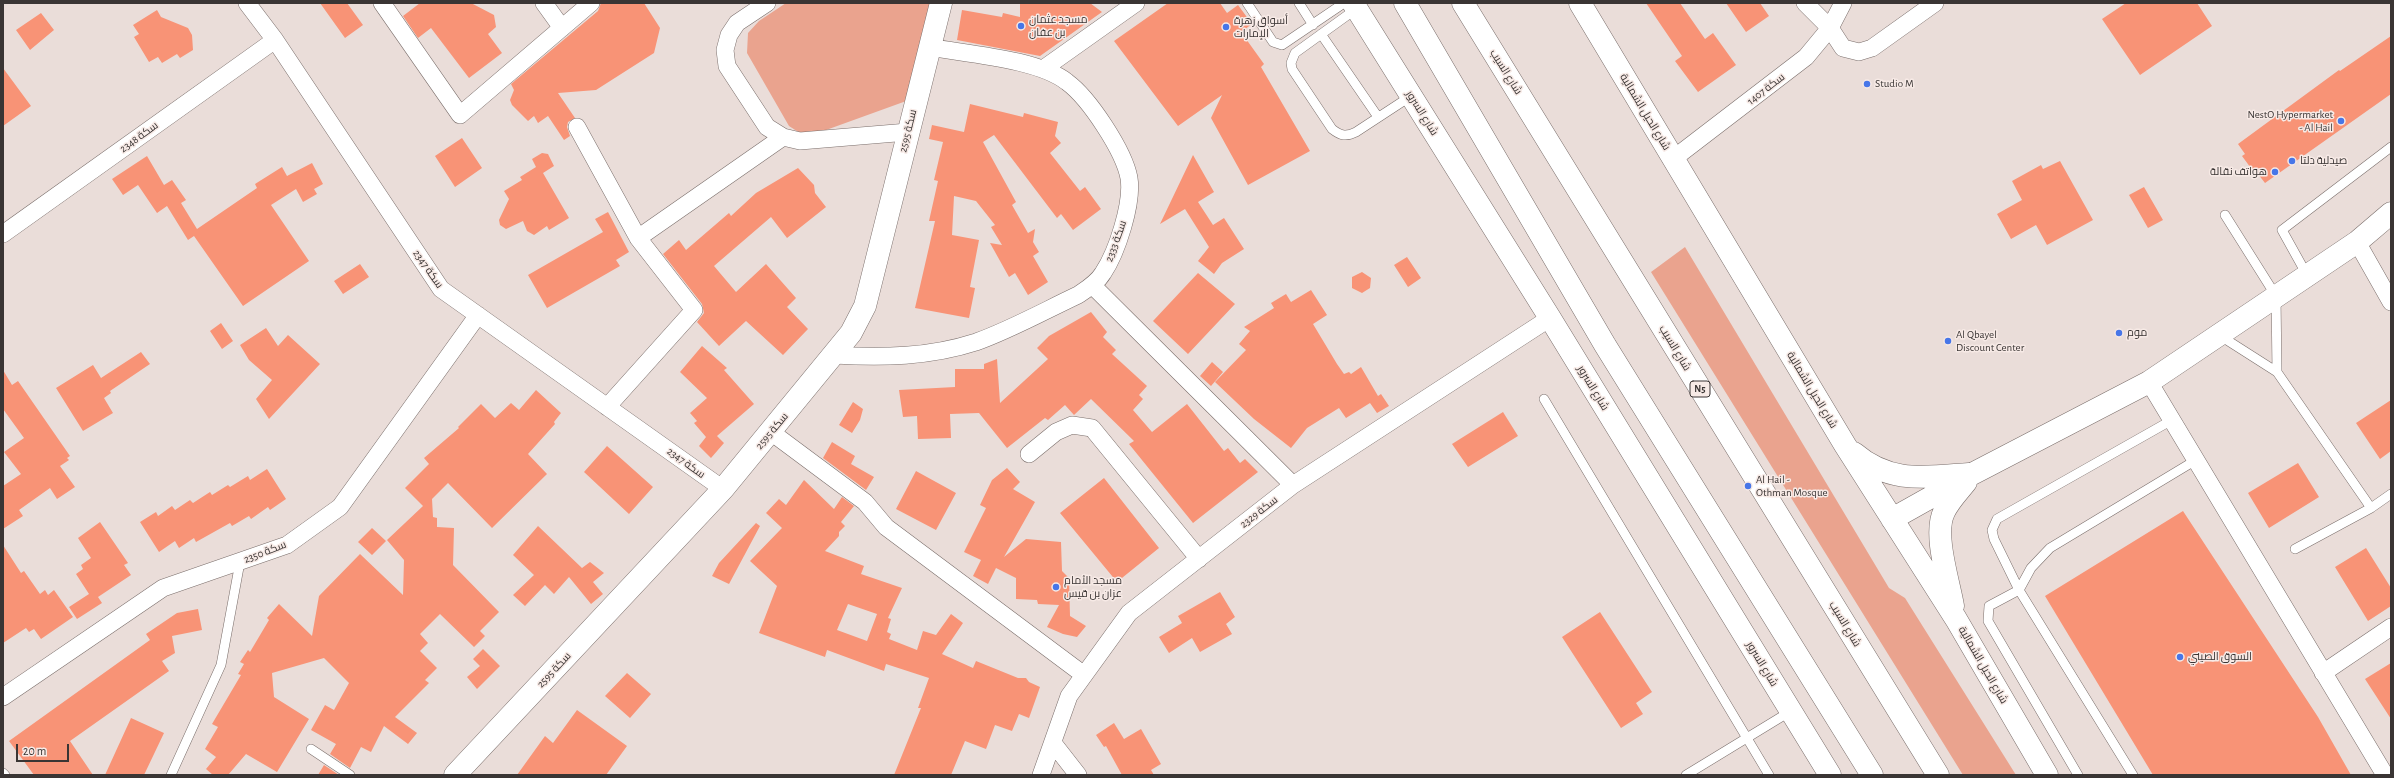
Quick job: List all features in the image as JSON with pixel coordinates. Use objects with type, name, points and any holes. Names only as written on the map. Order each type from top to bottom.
[{"type":"main road","name":"سكة 2595","points":[[455,775],[723,489],[851,333],[865,306],[941,3]]},
{"type":"main road","points":[[1405,3],[1605,345],[1872,775]]},
{"type":"main road","name":"شارع السيب","points":[[1463,3],[1938,775]]},
{"type":"main road","name":"شارع الحيل الشمالية","points":[[1580,3],[1672,159],[1845,445],[1956,619],[2047,775]]},
{"type":"main road","name":"شارع السرور","points":[[1351,5],[1411,96],[1550,318],[1830,775]]},
{"type":"main road","points":[[1892,519],[1974,473],[2149,382],[2357,242],[2391,213]]},
{"type":"main road","points":[[1845,445],[1868,465],[1884,472],[1913,477],[1974,473]]},
{"type":"main road","points":[[1956,619],[1940,532],[1943,513],[1951,500],[1974,473]]},
{"type":"street","name":"سكة 2347","points":[[247,3],[275,40],[441,289],[723,489]]},
{"type":"street","points":[[382,3],[460,115],[591,3]]},
{"type":"street","points":[[544,3],[562,28]]},
{"type":"street","points":[[767,3],[737,23],[729,36],[725,50],[727,66],[756,113],[767,127],[782,137],[800,141],[908,132]]},
{"type":"street","points":[[1043,69],[1136,3]]},
{"type":"street","points":[[1805,3],[1830,28],[1843,48],[1859,52],[1872,48],[1935,3]]},
{"type":"street","name":"سكة 1407","points":[[1672,159],[1806,57],[1830,28],[1843,3]]},
{"type":"street","name":"سكة 2348","points":[[3,234],[275,40]]},
{"type":"street","name":"سكة 2333","points":[[834,355],[870,357],[906,356],[941,351],[976,342],[1078,295],[1092,285],[1103,274],[1110,260],[1123,224],[1129,201],[1129,178],[1122,156],[1086,100],[1067,81],[1043,69],[929,47]]},
{"type":"street","points":[[577,127],[638,238],[694,310],[607,407]]},
{"type":"street","points":[[638,238],[782,137]]},
{"type":"street","points":[[2357,242],[2391,302]]},
{"type":"street","points":[[1092,285],[1293,485]]},
{"type":"street","name":"سكة 2350","points":[[3,697],[163,588],[287,545],[340,507],[478,315]]},
{"type":"street","name":"سكة 2329","points":[[1041,775],[1069,696],[1129,613],[1293,485],[1550,318]]},
{"type":"street","points":[[2149,382],[2385,775]]},
{"type":"street","points":[[1029,454],[1056,432],[1072,425],[1092,428],[1199,559]]},
{"type":"street","points":[[771,432],[865,502],[886,527],[1084,675]]},
{"type":"street","points":[[2323,673],[2391,627]]},
{"type":"street","points":[[1053,743],[1078,775]]},
{"type":"lane","points":[[1247,3],[1273,42],[1277,45],[1287,43],[1313,25],[1351,5]]},
{"type":"lane","points":[[1299,3],[1313,25]]},
{"type":"lane","points":[[1351,5],[1321,34],[1296,53],[1291,63],[1332,129],[1339,135],[1348,136],[1411,96]]},
{"type":"lane","points":[[1321,34],[1378,118]]},
{"type":"lane","points":[[2307,275],[2282,230],[2391,147]]},
{"type":"lane","points":[[2225,215],[2276,296],[2277,372]]},
{"type":"lane","points":[[2219,335],[2277,372],[2371,508]]},
{"type":"lane","points":[[1544,399],[1769,775]]},
{"type":"lane","points":[[2133,775],[2019,590],[1994,538],[1992,530],[1997,519],[2172,420]]},
{"type":"lane","points":[[2078,775],[1988,620],[1989,606],[2019,590],[2031,568],[2050,548],[2196,460]]},
{"type":"lane","points":[[2294,549],[2371,508],[2391,494]]},
{"type":"lane","points":[[171,775],[221,665],[240,562]]},
{"type":"lane","points":[[1686,775],[1748,739],[1790,711]]},
{"type":"lane","points":[[311,749],[350,775]]},
{"type":"shaded area","points":[[786,3],[933,3],[909,100],[815,134],[803,135],[789,126],[747,53],[748,33],[759,21]]},
{"type":"shaded area","points":[[1685,247],[1889,588],[1905,598],[2016,775],[1963,775],[1651,272]]},
{"type":"building","points":[[320,3],[347,3],[363,25],[345,38]]},
{"type":"building","points":[[420,3],[471,3],[494,15],[496,27],[488,34],[502,53],[469,78],[431,28],[418,38],[403,16]]},
{"type":"building","points":[[601,3],[644,3],[660,28],[654,53],[596,90],[558,93],[575,118],[568,122],[567,127],[570,136],[564,140],[548,116],[538,123],[534,116],[528,121],[512,105],[510,100],[514,90],[511,84],[598,11]]},
{"type":"building","name":"مسجد عثمان بن عفان","points":[[1020,3],[1090,3],[1102,12],[1040,56],[957,40],[962,10],[1002,17],[1003,13],[1020,17]]},
{"type":"building","points":[[1168,3],[1220,3],[1227,13],[1238,5],[1252,24],[1241,32],[1264,64],[1261,67],[1310,151],[1248,185],[1211,118],[1222,95],[1178,126],[1114,41]]},
{"type":"building","points":[[1646,3],[1680,3],[1705,39],[1713,33],[1736,65],[1698,92],[1675,61],[1682,56]]},
{"type":"building","points":[[1726,3],[1760,3],[1769,16],[1746,32]]},
{"type":"building","points":[[2126,3],[2197,3],[2212,26],[2140,75],[2102,19]]},
{"type":"building","points":[[157,10],[161,17],[188,28],[192,35],[193,50],[180,58],[177,54],[162,63],[158,57],[149,62],[134,37],[139,34],[133,25]]},
{"type":"building","points":[[41,13],[54,30],[30,50],[16,30]]},
{"type":"building","points":[[2391,36],[2391,94],[2265,183],[2258,174],[2256,175],[2242,156],[2245,154],[2238,144],[2339,70],[2340,71]]},
{"type":"building","points":[[3,68],[31,106],[3,126]]},
{"type":"building","points":[[970,104],[1023,117],[1024,113],[1058,122],[1055,136],[1061,143],[1050,153],[1080,191],[1085,187],[1101,209],[1073,230],[1061,214],[1057,218],[994,135],[983,142],[1016,202],[1012,205],[1028,233],[1035,229],[1033,242],[1039,252],[1033,256],[1048,282],[1028,295],[1015,273],[1009,277],[990,243],[1002,245],[991,227],[995,225],[976,201],[954,196],[952,235],[979,240],[970,287],[975,288],[969,318],[915,308],[935,221],[929,221],[938,181],[934,180],[943,142],[929,139],[932,125],[964,132]]},
{"type":"building","points":[[462,138],[482,168],[455,187],[435,156]]},
{"type":"building","points":[[542,153],[548,154],[554,166],[543,173],[569,218],[549,230],[547,226],[534,235],[527,231],[523,221],[506,229],[500,225],[499,220],[509,199],[504,191],[522,180],[520,177],[536,167],[532,159]]},
{"type":"building","points":[[1193,155],[1214,192],[1198,202],[1213,225],[1224,218],[1244,249],[1222,263],[1214,274],[1198,261],[1209,247],[1185,209],[1160,224]]},
{"type":"building","points":[[147,156],[164,185],[172,180],[186,200],[181,203],[197,229],[257,188],[255,184],[282,167],[287,176],[312,163],[323,184],[314,189],[317,194],[303,202],[296,189],[271,205],[309,261],[243,306],[194,236],[188,240],[167,206],[157,213],[138,185],[123,195],[112,179]]},
{"type":"building","points":[[2060,161],[2093,220],[2047,245],[2036,225],[2011,239],[1997,214],[2022,200],[2012,181],[2041,165],[2043,169]]},
{"type":"building","points":[[798,168],[814,185],[815,193],[826,207],[787,238],[771,217],[714,266],[736,292],[766,264],[796,298],[787,307],[808,329],[783,355],[746,321],[719,346],[697,322],[704,313],[702,304],[663,254],[679,240],[686,250],[729,213],[731,216],[756,193]]},
{"type":"building","points":[[2144,187],[2163,220],[2148,228],[2129,195]]},
{"type":"building","points":[[608,212],[629,252],[616,260],[620,266],[547,308],[528,275],[603,232],[595,219]]},
{"type":"building","points":[[1407,257],[1421,278],[1408,287],[1394,265]]},
{"type":"building","points":[[360,264],[369,277],[343,294],[334,281]]},
{"type":"building","points":[[1362,272],[1371,278],[1370,288],[1362,293],[1352,288],[1352,277]]},
{"type":"building","points":[[1198,273],[1235,304],[1188,354],[1153,321]]},
{"type":"building","points":[[1311,290],[1327,315],[1313,324],[1337,364],[1344,374],[1349,372],[1351,374],[1361,367],[1378,396],[1381,394],[1389,406],[1377,413],[1370,403],[1346,418],[1339,408],[1307,428],[1291,448],[1254,419],[1215,382],[1246,350],[1239,344],[1250,331],[1244,327],[1274,308],[1271,303],[1286,294],[1291,302]]},
{"type":"building","points":[[1091,312],[1107,332],[1103,337],[1116,350],[1112,354],[1147,386],[1139,395],[1143,399],[1133,410],[1152,432],[1187,404],[1224,451],[1228,448],[1240,463],[1245,459],[1258,472],[1193,523],[1129,444],[1134,441],[1091,399],[1074,415],[1065,405],[1048,420],[1045,418],[1007,448],[979,413],[950,414],[951,438],[918,439],[917,416],[903,417],[899,390],[955,387],[955,369],[984,369],[984,364],[997,359],[1000,403],[1048,359],[1037,348],[1049,336]]},
{"type":"building","points":[[221,323],[233,341],[222,349],[210,331]]},
{"type":"building","points":[[266,328],[278,346],[288,335],[320,364],[269,419],[256,399],[272,380],[249,360],[240,345]]},
{"type":"building","points":[[702,346],[727,368],[724,370],[754,404],[717,436],[724,443],[711,458],[699,446],[706,437],[694,423],[697,421],[690,413],[707,398],[680,372]]},
{"type":"building","points":[[141,352],[150,364],[110,391],[111,393],[104,398],[113,413],[83,431],[56,388],[93,365],[101,378]]},
{"type":"building","points":[[1212,362],[1223,372],[1211,386],[1200,376]]},
{"type":"building","points":[[3,370],[12,385],[18,381],[70,456],[67,458],[69,460],[60,466],[75,487],[57,499],[50,488],[19,510],[23,516],[3,529],[3,486],[21,474],[4,452],[24,438],[3,409]]},
{"type":"building","points":[[536,390],[561,413],[554,422],[555,424],[528,454],[547,474],[492,528],[448,483],[432,499],[433,517],[437,518],[437,527],[454,528],[453,565],[499,612],[480,631],[485,636],[474,647],[440,614],[420,634],[428,643],[420,651],[437,668],[425,680],[429,683],[395,717],[417,733],[408,744],[384,726],[371,752],[361,747],[350,768],[330,754],[336,744],[311,730],[325,705],[334,710],[349,683],[324,658],[272,673],[274,697],[309,719],[277,772],[246,754],[228,775],[213,775],[206,769],[216,757],[205,749],[218,727],[212,724],[241,675],[238,674],[244,664],[240,662],[248,650],[250,652],[269,620],[267,618],[279,604],[312,636],[319,596],[360,554],[403,595],[404,560],[387,540],[423,506],[405,488],[429,464],[424,458],[459,428],[458,427],[481,404],[495,418],[511,403],[519,410]]},
{"type":"building","points":[[2391,400],[2391,451],[2380,459],[2356,423]]},
{"type":"building","points":[[853,402],[863,409],[860,420],[852,433],[839,425]]},
{"type":"building","points":[[1503,412],[1518,436],[1468,467],[1452,444]]},
{"type":"building","points":[[832,442],[855,456],[851,464],[874,477],[866,490],[823,458]]},
{"type":"building","points":[[607,446],[653,487],[629,514],[584,472]]},
{"type":"building","points":[[2298,463],[2319,497],[2269,528],[2248,493]]},
{"type":"building","points":[[1007,468],[1020,482],[1013,489],[1035,502],[1004,557],[1026,539],[1061,542],[1062,571],[1069,578],[1070,616],[1086,626],[1077,637],[1063,634],[1047,627],[1059,605],[1038,604],[1037,600],[1016,599],[1016,578],[996,568],[988,584],[973,576],[981,560],[964,552],[986,508],[980,505],[992,480]]},
{"type":"building","points":[[267,469],[286,499],[270,510],[268,507],[251,519],[249,516],[232,526],[230,523],[196,542],[194,538],[179,548],[175,541],[159,552],[140,522],[156,512],[158,516],[172,506],[175,510],[190,500],[193,503],[210,492],[212,495],[228,485],[230,487],[248,476],[250,480]]},
{"type":"building","points":[[916,471],[956,493],[936,530],[896,509]]},
{"type":"building","points":[[1104,478],[1159,548],[1117,582],[1060,513]]},
{"type":"building","points":[[804,480],[834,509],[842,497],[854,506],[841,522],[845,526],[839,532],[839,536],[825,551],[864,566],[861,574],[902,588],[888,618],[891,619],[887,632],[891,634],[889,639],[917,650],[923,631],[936,635],[951,614],[963,623],[942,654],[973,668],[976,661],[1018,678],[1026,678],[1029,682],[1040,687],[1029,718],[1019,714],[1012,731],[995,725],[986,749],[965,741],[951,775],[894,775],[921,708],[918,708],[929,678],[886,664],[884,671],[827,650],[825,657],[759,633],[777,586],[750,561],[782,528],[766,513],[779,499],[786,505]],"holes":[[[848,604],[877,614],[867,641],[837,630]]]},
{"type":"building","name":"السوق الصيني","points":[[2183,511],[2318,717],[2351,775],[2153,775],[2045,596]]},
{"type":"building","points":[[100,522],[128,563],[124,565],[131,575],[98,597],[102,603],[77,619],[69,607],[89,594],[76,574],[83,569],[81,565],[91,558],[78,538]]},
{"type":"building","points":[[756,523],[760,526],[729,584],[712,576],[719,563]]},
{"type":"building","points":[[538,526],[582,568],[590,562],[604,573],[593,582],[603,594],[591,604],[569,577],[554,594],[545,585],[525,606],[513,595],[534,575],[513,555]]},
{"type":"building","points":[[372,528],[386,541],[372,555],[358,542]]},
{"type":"building","points":[[3,545],[21,573],[24,571],[40,594],[45,590],[48,595],[54,590],[73,617],[41,639],[34,629],[29,632],[26,628],[3,643]]},
{"type":"building","points":[[2366,548],[2391,588],[2391,606],[2368,621],[2335,567]]},
{"type":"building","points":[[1220,592],[1235,617],[1226,624],[1232,634],[1200,652],[1192,638],[1169,653],[1159,637],[1182,623],[1178,616]]},
{"type":"building","points":[[198,609],[202,630],[172,636],[175,653],[162,661],[169,671],[70,741],[93,775],[34,775],[9,741],[150,640],[146,634],[177,613]]},
{"type":"building","points":[[1600,612],[1652,692],[1636,703],[1643,714],[1621,728],[1562,637]]},
{"type":"building","points":[[483,649],[500,666],[477,689],[467,677],[480,666],[473,659]]},
{"type":"building","points":[[2391,663],[2391,719],[2365,679]]},
{"type":"building","points":[[627,673],[651,694],[630,718],[605,696]]},
{"type":"building","points":[[577,710],[627,746],[606,775],[517,775],[545,736],[553,743]]},
{"type":"building","points":[[131,718],[164,733],[144,775],[105,775]]},
{"type":"building","points":[[1114,723],[1124,739],[1141,729],[1161,764],[1151,770],[1154,775],[1122,775],[1106,746],[1104,747],[1096,735]]},
{"type":"building","points":[[324,765],[339,775],[318,775]]},
{"type":"place","name":"مسجد عثمان بن عفان","points":[[1021,26]]},
{"type":"place","name":"أسواق زهرة الإمارات","points":[[1226,27]]},
{"type":"place","name":"Studio M","points":[[1867,84]]},
{"type":"place","name":"NestO Hypermarket - Al Hail","points":[[2341,121]]},
{"type":"place","name":"صيدلية دلتا","points":[[2292,161]]},
{"type":"place","name":"هواتف نقالة","points":[[2275,172]]},
{"type":"place","name":"موم","points":[[2119,333]]},
{"type":"place","name":"Al Qbayel Discount Center","points":[[1948,341]]},
{"type":"place","name":"Al Hail - Othman Mosque","points":[[1748,486]]},
{"type":"place","name":"مسجد الأمام عزان بن قيس","points":[[1056,587]]},
{"type":"place","name":"السوق الصيني","points":[[2180,657]]}]
